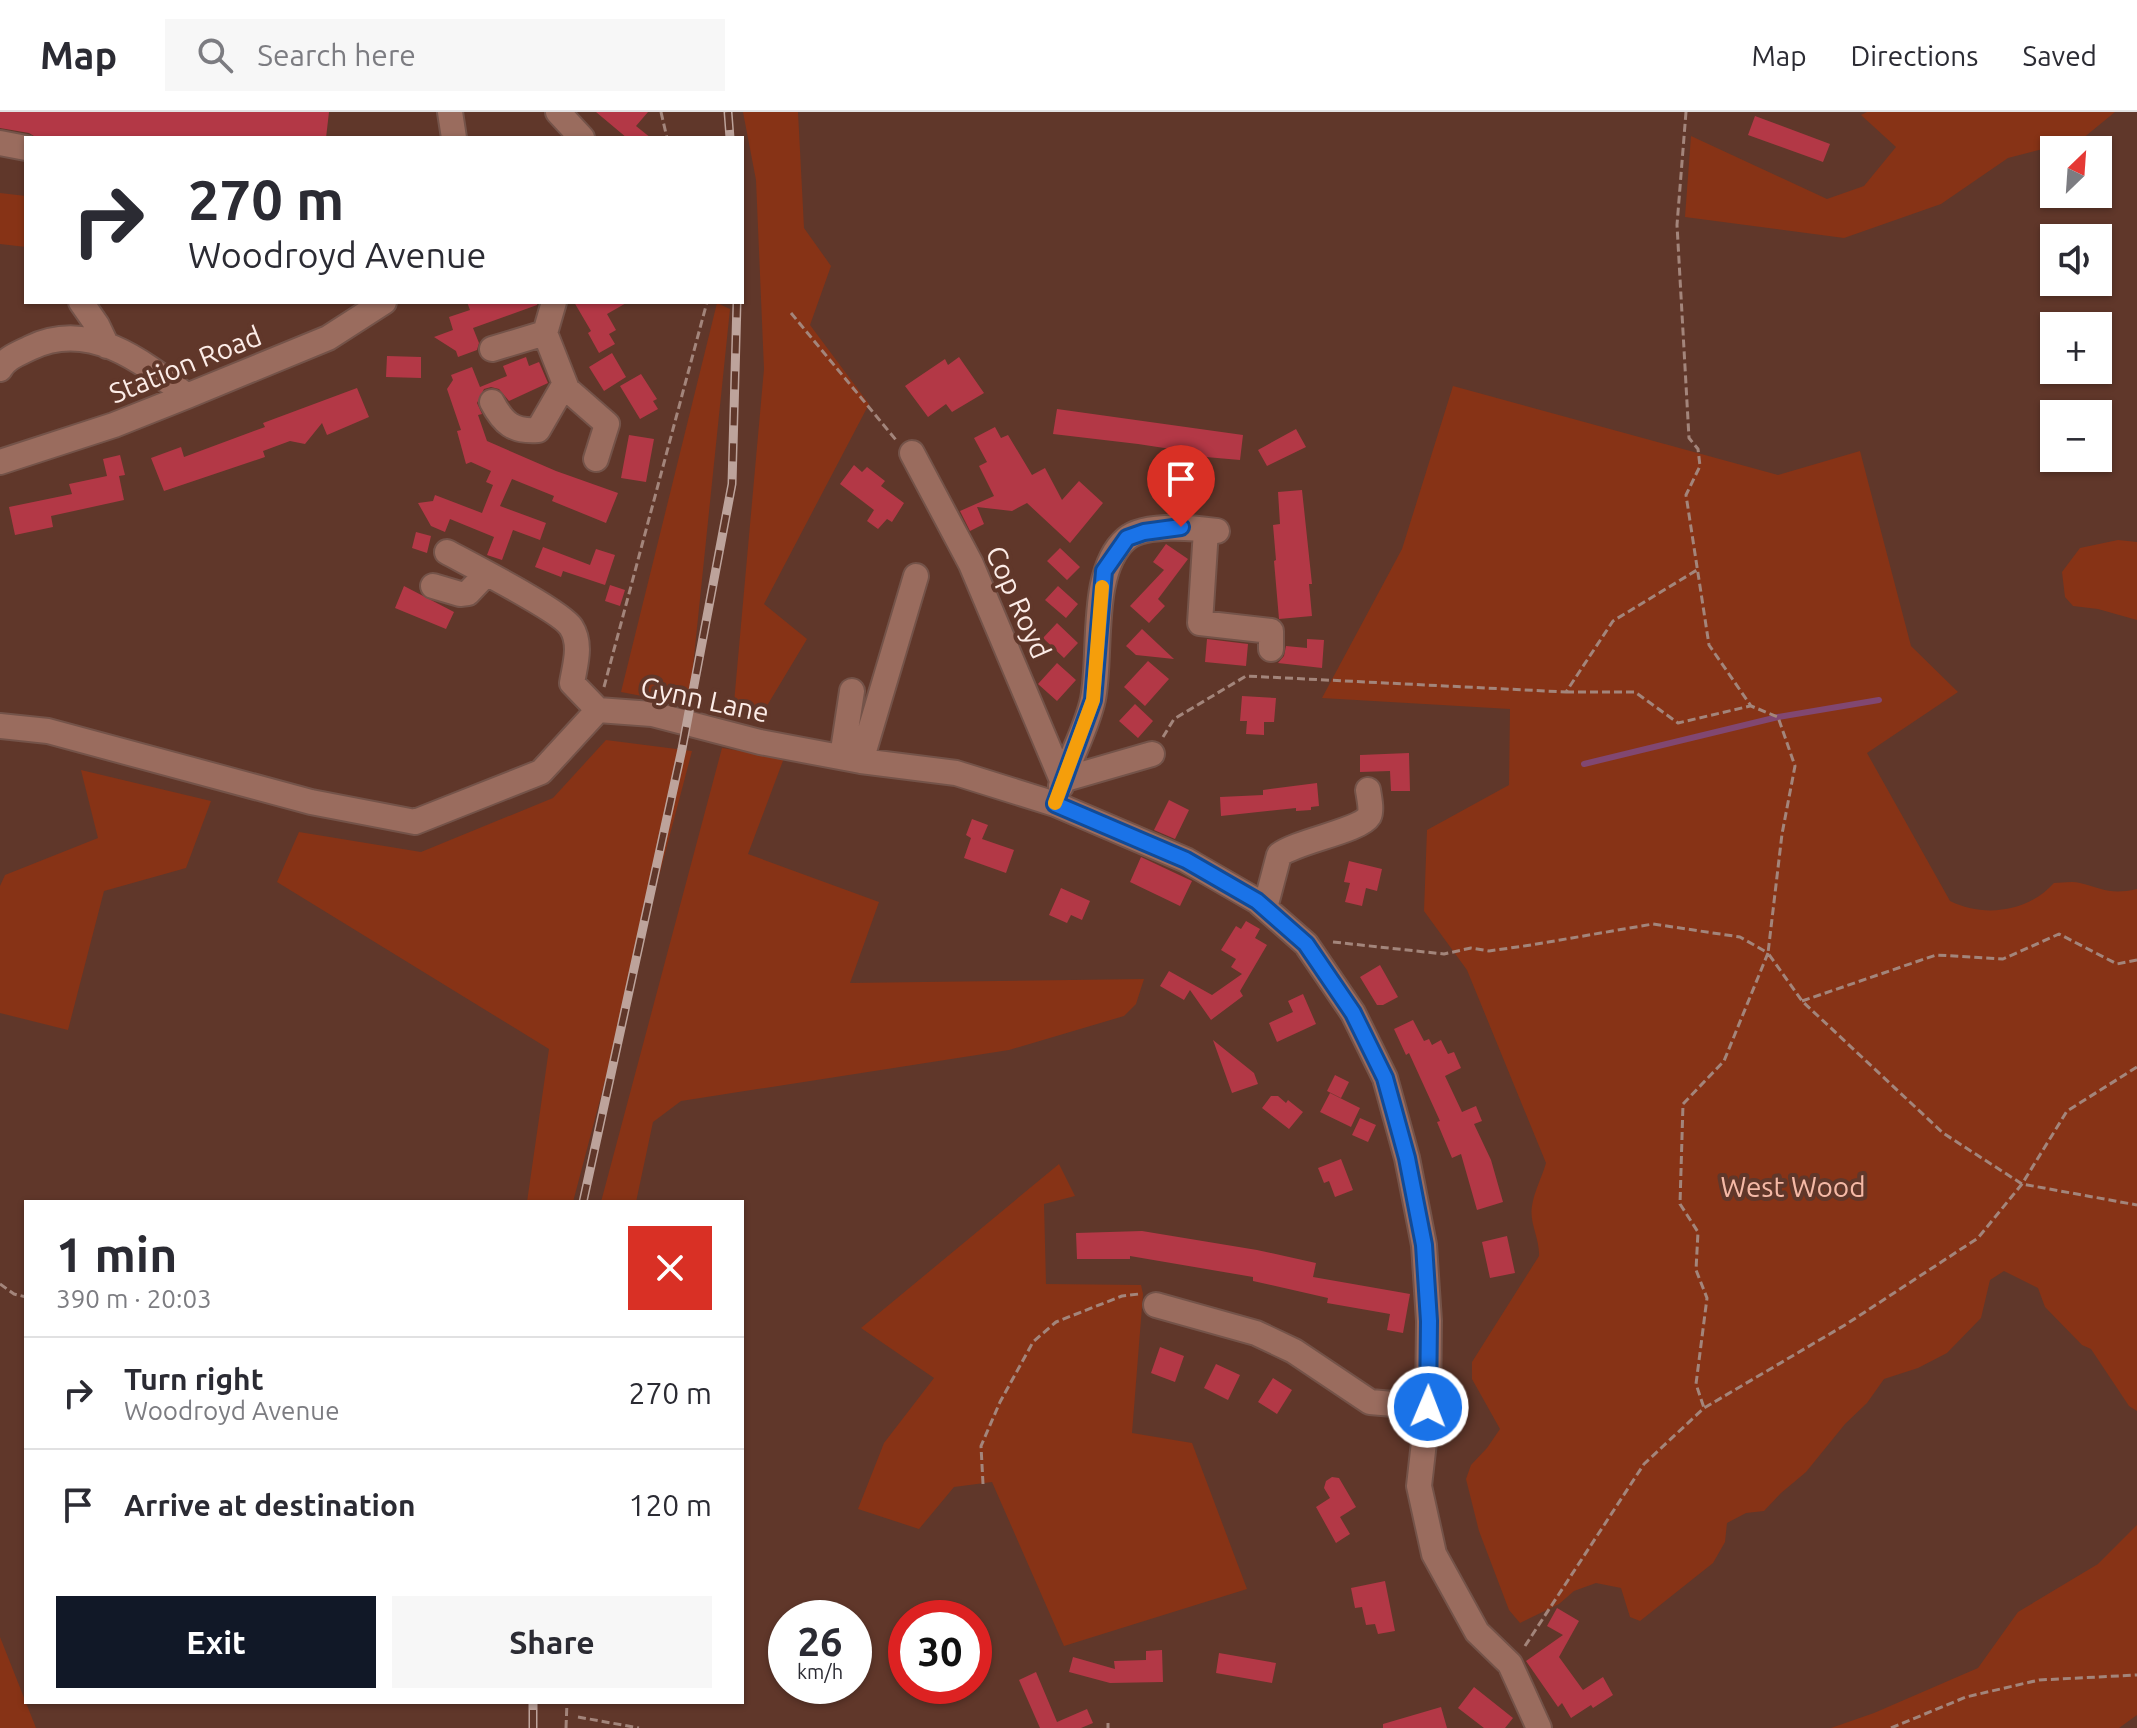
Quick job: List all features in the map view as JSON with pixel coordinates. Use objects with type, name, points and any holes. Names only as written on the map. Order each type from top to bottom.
[{"type":"street","points":[[450,112],[454,136]]},
{"type":"street","points":[[558,112],[580,136]]},
{"type":"street","points":[[0,143],[24,148]]},
{"type":"street","points":[[82,304],[107,346]]},
{"type":"street","name":"Station Road","points":[[0,462],[114,425],[328,338],[381,304]]},
{"type":"street","points":[[553,304],[545,333],[564,385],[607,424],[596,459]]},
{"type":"street","points":[[492,349],[545,333]]},
{"type":"street","points":[[0,369],[5,361],[46,340],[91,339],[144,362],[187,396]]},
{"type":"street","points":[[492,402],[502,421],[525,431],[538,430],[564,385]]},
{"type":"street","name":"Cop Royd","points":[[912,453],[971,564],[1059,792]]},
{"type":"street","points":[[1059,792],[1093,700],[1104,571],[1127,538],[1144,532],[1181,527],[1211,530],[1200,623],[1271,631],[1271,649]]},
{"type":"street","points":[[447,552],[571,625],[578,645],[572,683],[598,710]]},
{"type":"street","points":[[433,586],[460,594],[468,593],[486,574]]},
{"type":"street","points":[[852,759],[916,576]]},
{"type":"street","points":[[852,691],[852,759]]},
{"type":"street","name":"Gynn Lane","points":[[0,726],[48,731],[311,802],[415,822],[541,772],[598,710],[652,714],[760,742],[1059,792],[1257,901],[1306,944],[1353,1013],[1385,1078],[1407,1158],[1424,1245],[1429,1321],[1428,1407],[1419,1486],[1434,1554],[1477,1632],[1510,1664]]},
{"type":"street","points":[[1059,792],[1152,754]]},
{"type":"street","points":[[1265,908],[1279,855],[1293,846],[1342,831],[1367,818],[1370,813],[1368,790]]},
{"type":"street","points":[[1156,1305],[1256,1333],[1294,1351],[1370,1402],[1428,1407]]},
{"type":"street","points":[[1510,1664],[1539,1728]]},
{"type":"path","points":[[661,112],[667,136]]},
{"type":"path","points":[[1686,112],[1677,225],[1689,438],[1698,449],[1700,466],[1686,495],[1709,645],[1751,706],[1778,717],[1795,766],[1782,834],[1768,953],[1724,1061],[1683,1104],[1680,1204],[1698,1232],[1696,1270],[1707,1298],[1696,1384],[1704,1408]]},
{"type":"path","points":[[598,710],[706,304]]},
{"type":"path","points":[[791,313],[899,444],[912,453]]},
{"type":"path","points":[[1566,692],[1613,621],[1697,570]]},
{"type":"path","points":[[1152,754],[1174,719],[1246,676],[1566,692],[1635,692],[1678,723],[1751,706]]},
{"type":"path","points":[[1306,944],[1313,940],[1444,954],[1471,948],[1489,951],[1531,945],[1653,924],[1740,937],[1768,953],[1802,1001],[1943,1133],[2022,1184],[2137,1205]]},
{"type":"path","points":[[1802,1001],[1936,955],[2003,959],[2059,934],[2117,964],[2137,960]]},
{"type":"path","points":[[1510,1664],[1528,1644],[1644,1464],[1704,1408],[1845,1325],[1978,1238],[2022,1184],[2067,1111],[2137,1067]]},
{"type":"path","points":[[0,1284],[14,1294],[24,1296]]},
{"type":"path","points":[[983,1484],[981,1446],[1000,1402],[1033,1342],[1056,1322],[1122,1296],[1143,1294],[1156,1305]]},
{"type":"path","points":[[1891,1728],[1966,1697],[2039,1680],[2137,1675]]},
{"type":"path","points":[[566,1728],[567,1704]]},
{"type":"path","points":[[578,1717],[639,1728]]},
{"type":"green space","points":[[743,112],[798,112],[804,228],[831,266],[810,325],[869,404],[764,604],[807,639],[759,719],[733,714],[764,369],[756,180]]},
{"type":"green space","points":[[1867,112],[2115,112],[2086,136],[2040,136],[2040,150],[2008,158],[1941,204],[1844,238],[1685,217],[1691,136],[1827,199],[1864,186],[1896,147],[1861,115]]},
{"type":"green space","points":[[0,193],[24,196],[24,247],[0,244]]},
{"type":"green space","points":[[719,304],[730,309],[689,705],[621,692]]},
{"type":"green space","name":"West Wood","points":[[1453,386],[1778,475],[1860,451],[1911,646],[1958,692],[1867,753],[1950,901],[1991,910],[2019,906],[2054,883],[2077,882],[2114,891],[2137,889],[2137,1411],[2129,1406],[2091,1349],[2082,1345],[2045,1307],[2038,1288],[2004,1271],[1990,1280],[1981,1318],[1947,1353],[1918,1368],[1884,1379],[1806,1472],[1764,1511],[1746,1513],[1727,1523],[1725,1542],[1713,1563],[1640,1621],[1630,1617],[1621,1588],[1596,1583],[1574,1591],[1559,1604],[1520,1623],[1509,1610],[1479,1531],[1466,1479],[1471,1465],[1500,1429],[1472,1379],[1472,1362],[1539,1256],[1531,1212],[1546,1163],[1467,970],[1424,911],[1427,830],[1509,785],[1510,709],[1322,698],[1402,549]]},
{"type":"green space","points":[[2118,540],[2137,542],[2137,620],[2098,609],[2073,606],[2065,597],[2062,572],[2080,548]]},
{"type":"green space","points":[[606,740],[692,751],[574,1200],[527,1200],[549,1049],[277,882],[299,832],[421,852],[553,798]]},
{"type":"green space","points":[[722,748],[784,758],[748,854],[879,902],[850,983],[1144,979],[1136,1004],[1124,1016],[1009,1050],[681,1101],[653,1122],[636,1200],[602,1200]]},
{"type":"green space","points":[[81,770],[211,801],[186,868],[104,891],[68,1030],[0,1013],[0,886],[5,875],[98,838]]},
{"type":"green space","points":[[1059,1164],[1075,1196],[1044,1204],[1046,1284],[1141,1285],[1143,1294],[1132,1433],[1192,1443],[1247,1589],[1064,1646],[992,1482],[954,1487],[919,1529],[858,1509],[884,1443],[934,1378],[861,1328]]},
{"type":"green space","points":[[2137,1525],[2137,1715],[2119,1728],[1831,1728],[1978,1668],[2018,1612],[2098,1564]]},
{"type":"green space","points":[[0,1637],[36,1728],[0,1728]]},
{"type":"building","points":[[0,112],[329,112],[326,136],[34,136],[0,128]]},
{"type":"building","points":[[596,112],[648,112],[636,126],[648,136],[625,136]]},
{"type":"building","points":[[1755,116],[1830,144],[1823,162],[1748,135]]},
{"type":"building","points":[[468,304],[537,304],[473,328],[479,343],[477,350],[458,357],[456,351],[434,337],[453,330],[449,317],[470,310]]},
{"type":"building","points":[[575,304],[624,304],[607,314],[616,330],[609,334],[615,344],[599,353],[588,333],[591,331]]},
{"type":"building","points":[[612,353],[626,377],[604,391],[589,367]]},
{"type":"building","points":[[387,356],[421,357],[421,378],[386,377]]},
{"type":"building","points":[[526,357],[529,366],[539,362],[548,383],[509,401],[499,389],[484,389],[477,403],[487,441],[556,471],[618,493],[606,523],[552,501],[554,496],[512,479],[500,506],[546,523],[540,540],[513,530],[502,560],[487,555],[494,537],[450,519],[445,532],[431,526],[418,503],[433,501],[435,495],[482,513],[493,485],[486,482],[491,471],[471,462],[466,464],[457,431],[461,430],[447,389],[453,380],[451,375],[472,367],[480,387],[507,376],[503,366]]},
{"type":"building","points":[[959,357],[984,393],[952,412],[946,404],[928,417],[905,386],[945,359],[948,365]]},
{"type":"building","points":[[641,374],[657,399],[653,401],[658,409],[640,419],[620,386]]},
{"type":"building","points":[[357,388],[369,417],[327,435],[322,423],[305,444],[290,441],[263,451],[265,457],[164,491],[151,458],[181,447],[184,457]]},
{"type":"building","points":[[1057,409],[1243,435],[1240,460],[1183,455],[1184,451],[1053,434]]},
{"type":"building","points":[[995,427],[1001,438],[1008,435],[1032,475],[1045,468],[1062,500],[1079,481],[1103,503],[1070,543],[1027,503],[1012,511],[977,507],[984,524],[970,531],[960,511],[994,496],[979,466],[987,462],[974,438]]},
{"type":"building","points":[[1296,429],[1306,447],[1267,466],[1258,450]]},
{"type":"building","points":[[629,435],[654,439],[646,482],[621,478]]},
{"type":"building","points":[[120,455],[125,475],[119,476],[124,500],[51,516],[53,527],[15,535],[9,507],[72,494],[69,484],[107,476],[103,459]]},
{"type":"building","points":[[854,465],[862,472],[867,467],[885,481],[881,486],[904,503],[892,522],[887,519],[878,529],[867,521],[874,510],[840,484]]},
{"type":"building","points":[[1302,490],[1312,584],[1309,584],[1312,616],[1279,619],[1273,525],[1280,524],[1278,492]]},
{"type":"building","points":[[416,532],[431,536],[427,553],[412,548]]},
{"type":"building","points":[[1166,544],[1188,559],[1158,599],[1165,606],[1149,623],[1130,606],[1164,570],[1153,562]]},
{"type":"building","points":[[543,547],[590,565],[596,549],[615,555],[605,585],[563,571],[561,577],[535,567]]},
{"type":"building","points":[[1060,548],[1080,567],[1067,580],[1047,561]]},
{"type":"building","points":[[610,585],[625,590],[620,606],[605,601]]},
{"type":"building","points":[[404,586],[454,612],[446,629],[395,608]]},
{"type":"building","points":[[1058,586],[1078,604],[1066,618],[1045,600]]},
{"type":"building","points":[[1057,623],[1078,643],[1064,658],[1043,638]]},
{"type":"building","points":[[1142,629],[1174,659],[1136,655],[1126,646]]},
{"type":"building","points":[[1207,639],[1248,644],[1246,666],[1205,662]]},
{"type":"building","points":[[1307,639],[1324,640],[1322,668],[1278,663],[1284,656],[1286,646],[1307,648]]},
{"type":"building","points":[[1148,661],[1169,679],[1145,706],[1124,687]]},
{"type":"building","points":[[1057,663],[1076,680],[1057,701],[1038,684]]},
{"type":"building","points":[[1242,696],[1276,698],[1274,722],[1264,722],[1264,735],[1246,734],[1247,721],[1240,721]]},
{"type":"building","points":[[1135,704],[1153,721],[1138,738],[1119,721]]},
{"type":"building","points":[[1409,753],[1410,791],[1391,791],[1390,771],[1360,772],[1360,755]]},
{"type":"building","points":[[1317,783],[1319,806],[1311,807],[1311,810],[1296,811],[1296,808],[1221,816],[1220,797],[1263,795],[1263,790]]},
{"type":"building","points":[[1169,800],[1189,810],[1175,839],[1154,830]]},
{"type":"building","points":[[972,819],[988,825],[982,839],[1014,850],[1006,873],[964,858],[971,838],[966,835]]},
{"type":"building","points":[[1141,857],[1192,881],[1180,906],[1130,882]]},
{"type":"building","points":[[1349,861],[1382,869],[1377,891],[1366,888],[1362,906],[1345,902],[1350,883],[1344,882]]},
{"type":"building","points":[[1061,888],[1090,901],[1082,920],[1071,915],[1067,923],[1049,915]]},
{"type":"building","points":[[1246,921],[1260,929],[1255,938],[1267,945],[1240,991],[1243,996],[1211,1020],[1190,990],[1184,1000],[1160,986],[1169,971],[1212,995],[1242,974],[1231,967],[1236,959],[1221,950],[1236,926],[1241,929]]},
{"type":"building","points":[[1380,965],[1398,997],[1377,1005],[1360,977]]},
{"type":"building","points":[[1303,994],[1316,1024],[1277,1042],[1269,1023],[1293,1012],[1288,1001]]},
{"type":"building","points":[[1413,1020],[1424,1041],[1429,1039],[1432,1045],[1441,1040],[1448,1054],[1454,1052],[1461,1068],[1445,1076],[1462,1112],[1476,1106],[1482,1121],[1474,1124],[1491,1160],[1503,1202],[1477,1210],[1461,1154],[1452,1158],[1437,1122],[1440,1121],[1409,1053],[1406,1055],[1394,1029]]},
{"type":"building","points":[[1213,1040],[1254,1073],[1258,1084],[1232,1093]]},
{"type":"building","points":[[1335,1075],[1349,1082],[1341,1098],[1327,1091]]},
{"type":"building","points":[[1330,1093],[1360,1108],[1351,1127],[1320,1112]]},
{"type":"building","points":[[1271,1096],[1278,1096],[1286,1103],[1288,1100],[1303,1112],[1289,1129],[1262,1108]]},
{"type":"building","points":[[1360,1118],[1376,1125],[1368,1142],[1352,1135]]},
{"type":"building","points":[[1341,1159],[1353,1190],[1335,1197],[1329,1181],[1324,1183],[1318,1168]]},
{"type":"building","points":[[1142,1231],[1316,1263],[1313,1277],[1410,1294],[1403,1333],[1387,1330],[1390,1314],[1327,1303],[1328,1298],[1253,1281],[1253,1277],[1130,1256],[1130,1259],[1077,1259],[1076,1233]]},
{"type":"building","points":[[1507,1236],[1515,1273],[1490,1278],[1482,1242]]},
{"type":"building","points":[[1160,1347],[1184,1356],[1175,1382],[1151,1373]]},
{"type":"building","points":[[1216,1364],[1240,1375],[1228,1400],[1204,1388]]},
{"type":"building","points":[[1273,1378],[1292,1390],[1277,1414],[1258,1402]]},
{"type":"building","points":[[1332,1477],[1339,1478],[1356,1507],[1340,1517],[1350,1534],[1336,1543],[1316,1507],[1330,1498],[1324,1488],[1326,1481]]},
{"type":"building","points":[[1385,1581],[1395,1631],[1378,1634],[1375,1624],[1366,1625],[1362,1607],[1355,1608],[1351,1588]]},
{"type":"building","points":[[1557,1608],[1579,1621],[1559,1657],[1583,1690],[1603,1677],[1613,1695],[1571,1718],[1562,1703],[1558,1707],[1526,1661],[1563,1635],[1547,1626]]},
{"type":"building","points":[[1162,1650],[1163,1682],[1110,1683],[1069,1672],[1073,1657],[1115,1669],[1114,1661],[1146,1660],[1146,1651]]},
{"type":"building","points":[[1219,1653],[1276,1663],[1272,1683],[1216,1673]]},
{"type":"building","points":[[1036,1672],[1057,1722],[1087,1709],[1093,1723],[1081,1728],[1040,1728],[1019,1680]]},
{"type":"building","points":[[1474,1687],[1513,1718],[1505,1728],[1484,1728],[1458,1708]]},
{"type":"building","points":[[1441,1707],[1447,1728],[1383,1728],[1383,1724]]},
{"type":"waterway","points":[[1584,764],[1778,717],[1879,700]]},
{"type":"railway","points":[[728,112],[730,136]]},
{"type":"railway","points":[[583,1200],[682,749],[732,484],[737,304]]},
{"type":"railway","points":[[533,1704],[533,1728]]},
{"type":"slow traffic","points":[[1055,803],[1093,700],[1102,587]]},
{"type":"route","points":[[1181,527],[1144,532],[1127,538],[1104,571],[1093,700],[1055,804],[1186,860],[1257,901],[1306,944],[1353,1013],[1385,1078],[1407,1158],[1424,1245],[1429,1321],[1428,1407]]}]
